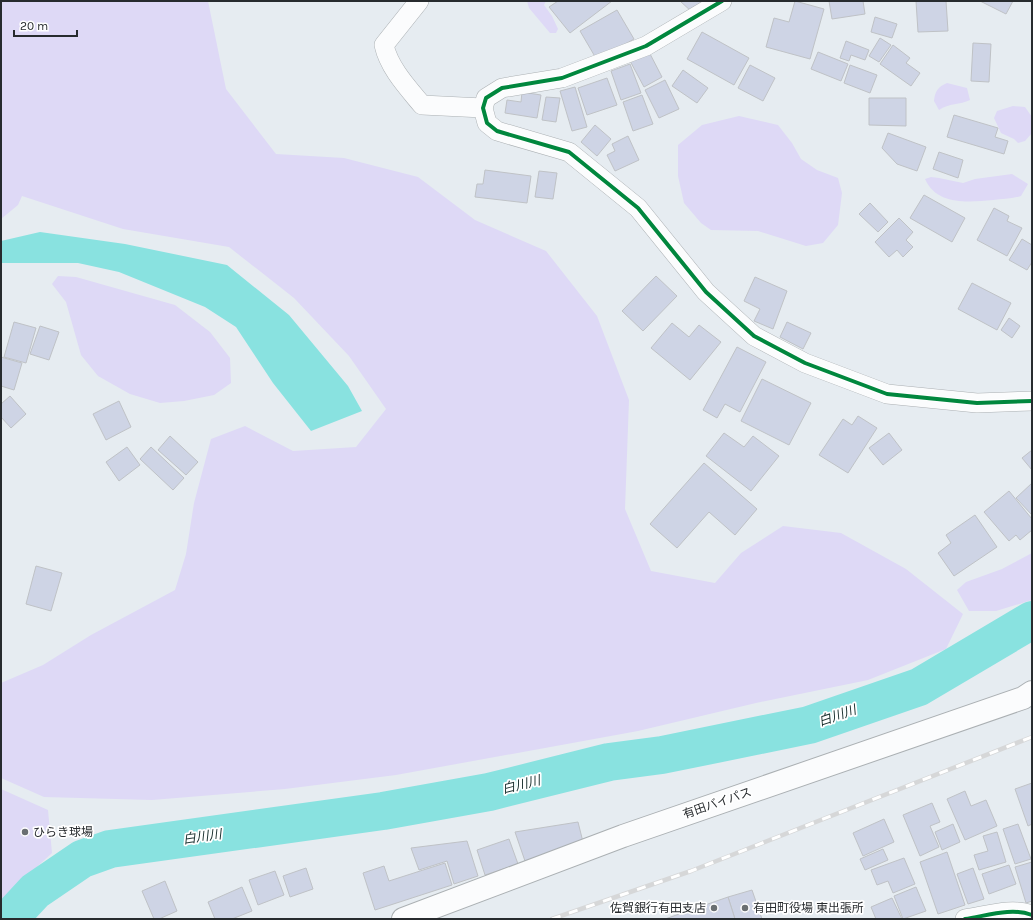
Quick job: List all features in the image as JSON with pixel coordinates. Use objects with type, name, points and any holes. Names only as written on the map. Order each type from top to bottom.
[{"type":"highway","name":"有田バイパス","points":[[403,919],[623,836],[1000,705],[1032,692]]},
{"type":"street","points":[[419,1],[384,45],[386,52],[403,83],[422,105],[484,108]]},
{"type":"street","points":[[722,1],[646,46],[562,78],[502,88],[486,98],[484,108],[487,123],[497,131],[568,152],[638,208],[706,292],[754,336],[805,363],[887,394],[976,403],[1032,401]]},
{"type":"street","points":[[966,919],[1016,912],[1024,912],[1032,915]]},
{"type":"shaded area","points":[[1,1],[208,1],[226,89],[276,154],[344,158],[418,177],[475,220],[546,251],[597,316],[629,400],[625,509],[651,571],[715,583],[741,553],[783,526],[841,533],[906,569],[963,614],[946,649],[868,680],[756,703],[638,731],[396,775],[285,789],[152,800],[44,797],[1,778],[1,683],[43,665],[91,635],[175,590],[186,554],[194,503],[211,439],[245,426],[293,451],[356,447],[386,409],[349,356],[294,298],[229,247],[123,229],[22,196],[18,205],[1,219]]},
{"type":"shaded area","points":[[527,1],[546,1],[544,5],[552,16],[558,29],[556,33],[550,33],[529,8]]},
{"type":"shaded area","points":[[947,83],[967,88],[970,100],[947,106],[939,110],[934,101],[935,95],[941,86]]},
{"type":"shaded area","points":[[1013,106],[1025,107],[1032,117],[1032,133],[1025,141],[1018,143],[1014,139],[1001,133],[994,118],[997,111]]},
{"type":"shaded area","points":[[739,116],[778,125],[792,143],[801,159],[817,170],[838,178],[842,193],[838,225],[823,243],[806,246],[758,231],[711,230],[701,223],[684,203],[678,176],[678,145],[702,125]]},
{"type":"shaded area","points":[[1012,174],[1028,184],[1021,196],[1007,199],[974,201],[945,198],[930,188],[925,179],[931,177],[963,183],[975,179]]},
{"type":"shaded area","points":[[58,276],[76,277],[175,305],[210,332],[230,358],[231,383],[214,395],[184,401],[160,403],[130,394],[98,376],[81,355],[66,302],[52,284]]},
{"type":"shaded area","points":[[1032,553],[1032,600],[996,611],[969,611],[957,590],[966,582],[1002,569]]},
{"type":"shaded area","name":"ひらき球場","points":[[1,789],[48,810],[52,853],[16,886],[1,909]]},
{"type":"water","points":[[40,232],[125,244],[227,265],[289,315],[348,386],[362,411],[311,431],[273,383],[236,327],[205,307],[119,272],[78,263],[1,263],[1,241]]},
{"type":"building","points":[[558,1],[612,1],[570,33],[549,7]]},
{"type":"building","points":[[680,1],[702,1],[692,12]]},
{"type":"building","points":[[795,1],[824,9],[810,59],[766,47],[774,18],[789,22]]},
{"type":"building","points":[[829,1],[863,1],[865,14],[832,19]]},
{"type":"building","points":[[916,1],[946,1],[948,31],[918,32]]},
{"type":"building","points":[[980,1],[1013,1],[1006,14]]},
{"type":"building","points":[[617,10],[634,39],[597,60],[580,31]]},
{"type":"building","points":[[875,17],[897,24],[892,38],[871,32]]},
{"type":"building","points":[[702,32],[749,58],[734,85],[687,59]]},
{"type":"building","points":[[880,38],[891,45],[879,62],[869,56]]},
{"type":"building","points":[[846,41],[869,50],[865,60],[851,55],[849,61],[840,58]]},
{"type":"building","points":[[973,43],[991,44],[989,82],[971,81]]},
{"type":"building","points":[[893,45],[910,58],[906,63],[920,73],[911,86],[880,64]]},
{"type":"building","points":[[648,50],[662,77],[644,87],[629,59]]},
{"type":"building","points":[[818,52],[848,64],[841,81],[811,69]]},
{"type":"building","points":[[630,64],[641,93],[621,100],[611,71]]},
{"type":"building","points":[[750,65],[775,78],[763,101],[738,88]]},
{"type":"building","points":[[850,65],[877,75],[870,93],[844,83]]},
{"type":"building","points":[[683,70],[708,88],[697,103],[672,86]]},
{"type":"building","points":[[607,78],[617,105],[587,115],[578,88]]},
{"type":"building","points":[[665,80],[679,109],[659,118],[645,90]]},
{"type":"building","points":[[575,87],[587,127],[572,131],[560,91]]},
{"type":"building","points":[[522,92],[541,95],[537,118],[505,113],[507,100],[521,102]]},
{"type":"building","points":[[642,95],[653,124],[633,131],[623,102]]},
{"type":"building","points":[[546,97],[560,98],[556,122],[542,120]]},
{"type":"building","points":[[869,98],[906,98],[906,126],[869,125]]},
{"type":"building","points":[[954,115],[998,128],[995,137],[1008,141],[1004,154],[947,137]]},
{"type":"building","points":[[595,125],[611,139],[597,156],[581,142]]},
{"type":"building","points":[[888,133],[926,147],[917,171],[897,164],[882,148]]},
{"type":"building","points":[[628,136],[639,160],[615,171],[607,155],[615,151],[612,144]]},
{"type":"building","points":[[939,152],[963,160],[958,178],[933,169]]},
{"type":"building","points":[[485,170],[531,176],[527,203],[475,197],[477,184],[483,184]]},
{"type":"building","points":[[539,171],[557,173],[553,199],[535,197]]},
{"type":"building","points":[[924,195],[965,218],[952,242],[910,218]]},
{"type":"building","points":[[870,203],[888,222],[878,232],[859,214]]},
{"type":"building","points":[[994,208],[1009,216],[1007,221],[1022,228],[1007,256],[977,240]]},
{"type":"building","points":[[899,218],[913,232],[906,240],[913,247],[903,257],[897,250],[889,257],[875,242]]},
{"type":"building","points":[[1022,239],[1032,245],[1032,262],[1027,270],[1009,260]]},
{"type":"building","points":[[656,276],[677,296],[643,331],[622,311]]},
{"type":"building","points":[[755,277],[787,291],[773,329],[754,321],[760,309],[744,301]]},
{"type":"building","points":[[972,283],[1011,303],[997,330],[958,309]]},
{"type":"building","points":[[1009,318],[1020,326],[1012,338],[1001,330]]},
{"type":"building","points":[[14,322],[36,328],[26,363],[4,357]]},
{"type":"building","points":[[787,322],[811,333],[803,349],[780,337]]},
{"type":"building","points":[[672,323],[689,337],[699,325],[721,342],[690,380],[651,348]]},
{"type":"building","points":[[40,326],[59,332],[49,360],[30,354]]},
{"type":"building","points":[[737,347],[766,362],[740,412],[725,404],[717,418],[703,410]]},
{"type":"building","points":[[1,357],[22,363],[14,390],[1,386]]},
{"type":"building","points":[[762,379],[811,403],[789,445],[741,421]]},
{"type":"building","points":[[10,396],[26,414],[11,428],[1,417],[1,404]]},
{"type":"building","points":[[119,401],[131,427],[106,440],[93,414]]},
{"type":"building","points":[[858,416],[877,428],[848,473],[819,455],[843,419],[852,425]]},
{"type":"building","points":[[724,433],[744,447],[753,436],[779,456],[751,491],[706,456]]},
{"type":"building","points":[[889,433],[902,450],[883,465],[869,448]]},
{"type":"building","points":[[170,436],[198,462],[186,475],[158,450]]},
{"type":"building","points":[[127,447],[140,465],[119,481],[106,462]]},
{"type":"building","points":[[151,447],[184,478],[173,490],[140,459]]},
{"type":"building","points":[[1032,450],[1032,470],[1022,458]]},
{"type":"building","points":[[704,463],[757,509],[735,535],[709,512],[677,548],[650,524]]},
{"type":"building","points":[[1032,483],[1032,515],[1016,498]]},
{"type":"building","points":[[1009,491],[1032,519],[1032,530],[1020,540],[1016,535],[1009,541],[984,512]]},
{"type":"building","points":[[975,515],[997,547],[954,576],[938,553],[951,543],[946,535]]},
{"type":"building","points":[[36,566],[62,573],[51,611],[26,604]]},
{"type":"building","points":[[1032,783],[1032,824],[1028,826],[1015,789]]},
{"type":"building","points":[[965,791],[971,806],[986,800],[997,826],[965,840],[947,799]]},
{"type":"building","points":[[932,803],[940,822],[930,826],[939,847],[920,856],[903,815]]},
{"type":"building","points":[[884,819],[894,842],[863,856],[853,833]]},
{"type":"building","points":[[578,822],[583,842],[525,861],[515,832]]},
{"type":"building","points":[[953,824],[960,842],[942,850],[935,832]]},
{"type":"building","points":[[1018,824],[1031,859],[1015,864],[1003,829]]},
{"type":"building","points":[[997,832],[1006,862],[979,870],[974,855],[988,851],[983,836]]},
{"type":"building","points":[[509,839],[518,864],[485,875],[477,850]]},
{"type":"building","points":[[467,841],[478,876],[454,884],[447,861],[419,870],[411,848]]},
{"type":"building","points":[[883,849],[888,860],[865,870],[860,859]]},
{"type":"building","points":[[947,852],[965,905],[938,914],[920,862]]},
{"type":"building","points":[[904,858],[915,884],[893,893],[888,881],[877,885],[871,870]]},
{"type":"building","points":[[1032,862],[1032,901],[1026,903],[1015,867]]},
{"type":"building","points":[[445,863],[452,885],[375,910],[363,873],[384,866],[389,881]]},
{"type":"building","points":[[1009,865],[1016,884],[989,894],[982,874]]},
{"type":"building","points":[[306,868],[313,889],[290,897],[283,876]]},
{"type":"building","points":[[973,868],[984,899],[968,904],[957,874]]},
{"type":"building","points":[[275,871],[284,895],[258,905],[249,880]]},
{"type":"building","points":[[165,881],[177,911],[159,919],[154,919],[142,891]]},
{"type":"building","points":[[242,887],[252,911],[232,919],[215,919],[208,902]]},
{"type":"building","points":[[916,887],[926,911],[903,919],[894,896]]},
{"type":"building","name":"有田町役場 東出張所","points":[[752,890],[762,919],[735,919],[728,897]]},
{"type":"building","name":"佐賀銀行有田支店","points":[[728,897],[735,919],[665,919]]},
{"type":"building","points":[[892,898],[902,919],[876,919],[871,907]]},
{"type":"waterway","name":"白川川","points":[[9,919],[35,891],[82,859],[110,849],[383,811],[489,792],[609,762],[662,755],[809,725],[919,687],[1032,620]]},
{"type":"railway","points":[[552,919],[691,871],[1032,737]]},
{"type":"cycle path","points":[[722,1],[646,46],[562,78],[502,88],[486,98],[483,108],[487,123],[497,131],[569,152],[638,208],[706,292],[754,336],[805,363],[887,394],[977,403],[1032,401]]},
{"type":"cycle path","points":[[965,919],[1008,912],[1032,915]]},
{"type":"place","name":"ひらき球場","points":[[25,832]]},
{"type":"place","name":"佐賀銀行有田支店","points":[[714,908]]},
{"type":"place","name":"有田町役場 東出張所","points":[[745,908]]}]
